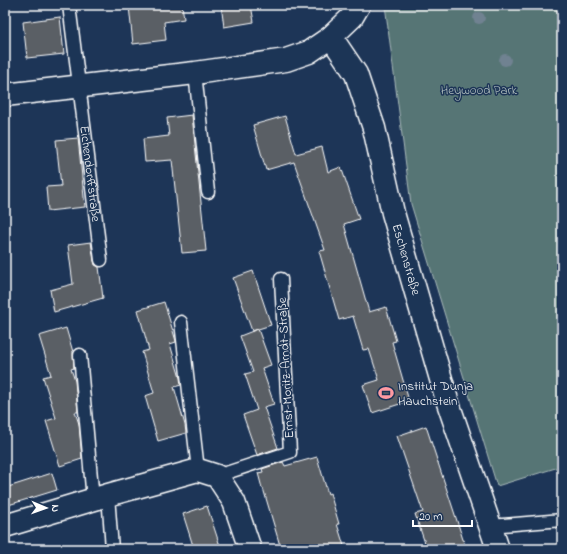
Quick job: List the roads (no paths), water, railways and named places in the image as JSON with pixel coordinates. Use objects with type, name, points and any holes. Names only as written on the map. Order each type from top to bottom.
[{"type":"street","points":[[5,95],[79,87],[286,60],[309,52],[331,37],[352,17],[359,5]]},
{"type":"street","name":"Eschenstraße","points":[[331,37],[356,74],[374,128],[393,213],[447,400],[498,549]]},
{"type":"street","points":[[208,473],[234,502],[250,549]]},
{"type":"street","name":"Ernst-Moritz-Arndt-Straße","points":[[5,526],[100,498],[208,473]]},
{"type":"lane","name":"Eichendorffstraße","points":[[70,5],[101,260]]},
{"type":"lane","points":[[195,72],[208,192]]},
{"type":"lane","name":"Ernst-Moritz-Arndt-Straße","points":[[208,473],[290,452],[281,279]]},
{"type":"lane","points":[[181,322],[208,473]]},
{"type":"lane","points":[[80,355],[100,498],[112,549]]},
{"type":"lane","points":[[490,526],[562,520]]},
{"type":"place","name":"Institut Dunja Hauchstein","points":[[386,393]]},
{"type":"park label","name":"Heywood Park","points":[[479,90]]}]
